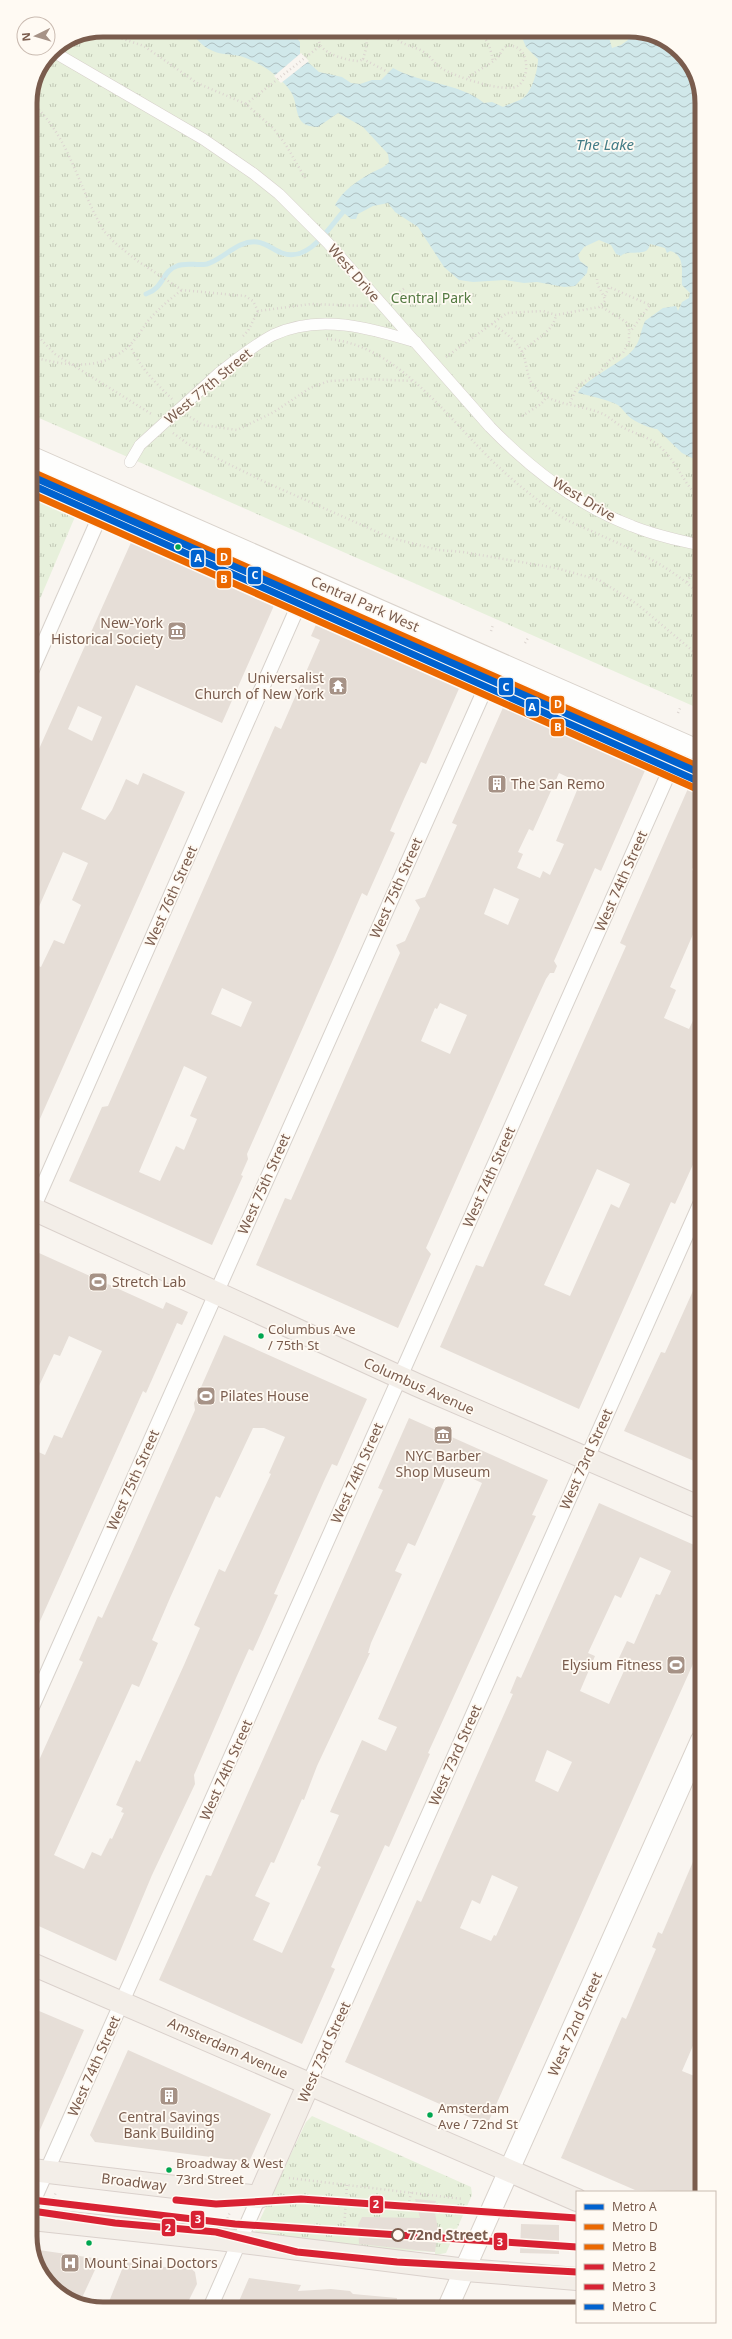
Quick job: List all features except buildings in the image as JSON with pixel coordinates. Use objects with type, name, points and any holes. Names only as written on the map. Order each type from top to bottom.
[{"type":"main road","name":"Central Park West","points":[[37,459],[695,749]]},
{"type":"main road","name":"Columbus Avenue","points":[[37,1212],[399,1377],[695,1505]]},
{"type":"main road","name":"West 72nd Street","points":[[450,2302],[695,1754]]},
{"type":"main road","name":"Amsterdam Avenue","points":[[37,1966],[123,2002],[509,2172],[576,2200]]},
{"type":"main road","name":"West 73rd Street","points":[[259,2197],[310,2084]]},
{"type":"main road","name":"Broadway","points":[[45,2177],[259,2197]]},
{"type":"main road","points":[[37,2220],[466,2270],[576,2279]]},
{"type":"street","name":"West Drive","points":[[58,54],[178,123],[228,156],[279,194],[328,243],[509,446],[548,478],[611,517],[655,534],[695,544]]},
{"type":"street","name":"West 77th Street","points":[[130,462],[140,445],[219,373],[273,335],[310,324],[350,325],[416,342]]},
{"type":"street","points":[[37,659],[96,526],[113,492]]},
{"type":"street","name":"West 76th Street","points":[[37,1199],[310,579]]},
{"type":"street","name":"West 75th Street","points":[[37,1696],[497,662]]},
{"type":"street","name":"West 74th Street","points":[[37,2194],[682,743]]},
{"type":"street","name":"West 73rd Street","points":[[310,2084],[695,1216]]},
{"type":"street","name":"West 73rd Street","points":[[213,2302],[259,2197]]},
{"type":"path","points":[[116,37],[144,46],[197,83],[246,104],[277,134],[305,178]]},
{"type":"path","points":[[319,37],[320,46]]},
{"type":"path","points":[[363,59],[367,37]]},
{"type":"path","points":[[395,37],[398,41],[425,53],[441,68],[468,78],[509,89],[519,86],[527,75],[526,60],[516,48],[510,46],[504,48],[492,62],[468,78]]},
{"type":"path","points":[[482,37],[489,45],[492,62]]},
{"type":"path","points":[[246,104],[320,46]]},
{"type":"path","points":[[320,46],[345,58],[356,61],[363,59],[388,72]]},
{"type":"path","points":[[37,109],[56,131],[65,145],[104,231],[113,241],[136,260],[171,281],[182,290],[245,296],[252,301],[258,311]]},
{"type":"path","points":[[446,357],[507,312],[543,311],[556,315],[600,306],[605,301],[597,279]]},
{"type":"path","points":[[604,296],[609,287],[650,305],[630,332]]},
{"type":"path","points":[[392,297],[405,288]]},
{"type":"path","points":[[37,358],[73,366],[104,361],[117,355],[130,345],[159,309],[182,290]]},
{"type":"path","points":[[258,311],[311,304],[369,306]]},
{"type":"path","points":[[570,403],[578,384],[598,373],[610,360],[623,353],[629,342],[630,332],[626,322],[600,306]]},
{"type":"path","points":[[240,338],[248,331],[258,311]]},
{"type":"path","points":[[522,352],[550,329],[554,323],[556,315]]},
{"type":"path","points":[[492,324],[509,337],[522,352],[531,384],[547,397],[601,412],[624,428],[655,443],[675,462],[687,484],[695,493]]},
{"type":"path","points":[[37,336],[49,349],[73,366],[156,417]]},
{"type":"path","points":[[322,340],[365,348],[388,361],[413,381],[502,470],[563,518],[651,559],[687,582],[695,590]]},
{"type":"path","points":[[130,345],[137,361],[150,378],[174,400]]},
{"type":"path","points":[[189,415],[204,425],[237,430],[274,412],[310,388],[329,381],[367,379],[413,381]]},
{"type":"path","points":[[522,416],[540,404],[547,397]]},
{"type":"path","points":[[172,432],[188,444],[265,482],[391,538],[439,550],[470,553],[556,568],[599,580],[637,604],[695,653]]},
{"type":"path","points":[[687,582],[695,568]]},
{"type":"path","points":[[491,630],[494,625]]},
{"type":"path","points":[[525,643],[528,638]]},
{"type":"path","points":[[469,680],[471,676]]},
{"type":"path","points":[[502,694],[504,690]]},
{"type":"path","points":[[678,713],[681,706]]},
{"type":"path","points":[[686,777],[689,772]]},
{"type":"path","points":[[45,2177],[51,2203]]},
{"type":"path","points":[[289,2178],[463,2199]]},
{"type":"path","points":[[347,2185],[344,2229],[357,2231]]},
{"type":"path","points":[[408,2209],[411,2192]]},
{"type":"path","points":[[280,2198],[457,2214]]},
{"type":"path","points":[[224,2224],[230,2211]]},
{"type":"path","points":[[438,2236],[447,2238]]},
{"type":"green space","name":"Central Park","points":[[103,37],[634,37],[654,42],[666,48],[679,59],[693,86],[695,103],[695,707],[37,417],[38,90],[48,66],[56,56],[66,48],[78,42],[90,38]]},
{"type":"green space","points":[[37,482],[77,500],[80,505],[37,606]]},
{"type":"green space","points":[[312,2116],[471,2187],[472,2195],[446,2253],[435,2255],[435,2252],[360,2248],[256,2233],[255,2230],[306,2122]]},
{"type":"water","name":"The Lake","points":[[194,37],[296,37],[300,42],[300,55],[319,72],[342,77],[351,83],[360,84],[372,80],[381,80],[393,68],[415,77],[463,91],[484,103],[492,102],[503,107],[524,97],[528,93],[534,81],[538,59],[526,47],[522,37],[609,37],[612,48],[621,45],[628,40],[627,37],[634,37],[654,42],[673,53],[679,59],[690,78],[693,86],[695,103],[695,461],[682,453],[657,429],[648,427],[634,420],[616,404],[578,393],[593,378],[624,358],[633,350],[638,342],[645,321],[663,308],[676,306],[678,311],[682,302],[689,298],[690,293],[682,285],[681,260],[675,253],[670,251],[667,253],[665,248],[650,244],[645,251],[628,253],[621,256],[616,254],[611,245],[599,240],[584,247],[578,255],[580,261],[588,267],[587,273],[575,286],[564,287],[537,282],[524,283],[505,280],[473,282],[459,280],[444,267],[418,227],[395,212],[388,203],[373,206],[358,214],[356,219],[351,219],[335,205],[342,194],[356,182],[389,162],[388,154],[363,127],[338,113],[318,127],[304,124],[300,120],[291,92],[275,75],[254,61],[240,56],[216,52],[208,49]]},
{"type":"pier","points":[[301,53],[309,61],[281,83],[274,76]]},
{"type":"waterway","points":[[146,294],[156,288],[172,268],[184,264],[207,264],[213,262],[237,247],[250,242],[264,244],[282,253],[291,255],[300,253],[317,243],[343,212]]},
{"type":"metro line","name":"D","points":[[37,474],[695,765]]},
{"type":"metro line","name":"C","points":[[37,479],[695,771]]},
{"type":"metro line","name":"A","points":[[37,487],[695,780]]},
{"type":"metro line","name":"B","points":[[37,496],[695,788]]},
{"type":"metro line","name":"2","points":[[176,2200],[216,2204],[301,2199],[576,2218]]},
{"type":"metro line","name":"3","points":[[37,2201],[235,2224],[576,2247]]},
{"type":"metro line","name":"2","points":[[37,2212],[115,2223],[216,2232],[297,2252],[397,2262],[576,2272]]},
{"type":"place","name":"New-York Historical Society","points":[[177,631]]},
{"type":"place","name":"Universalist Church of New York","points":[[338,686]]},
{"type":"place","name":"The San Remo","points":[[497,784]]},
{"type":"place","name":"Stretch Lab","points":[[98,1282]]},
{"type":"place","name":"Columbus Ave / 75th St","points":[[261,1336]]},
{"type":"place","name":"Pilates House","points":[[206,1396]]},
{"type":"place","name":"NYC Barber Shop Museum","points":[[443,1435]]},
{"type":"place","name":"Elysium Fitness","points":[[676,1665]]},
{"type":"place","name":"Central Savings Bank Building","points":[[169,2096]]},
{"type":"place","name":"Amsterdam Ave / 72nd St","points":[[430,2115]]},
{"type":"place","name":"Broadway & West 73rd Street","points":[[169,2170]]},
{"type":"place","name":"72nd Street","points":[[398,2235]]},
{"type":"place","name":"Mount Sinai Doctors","points":[[70,2263]]}]
